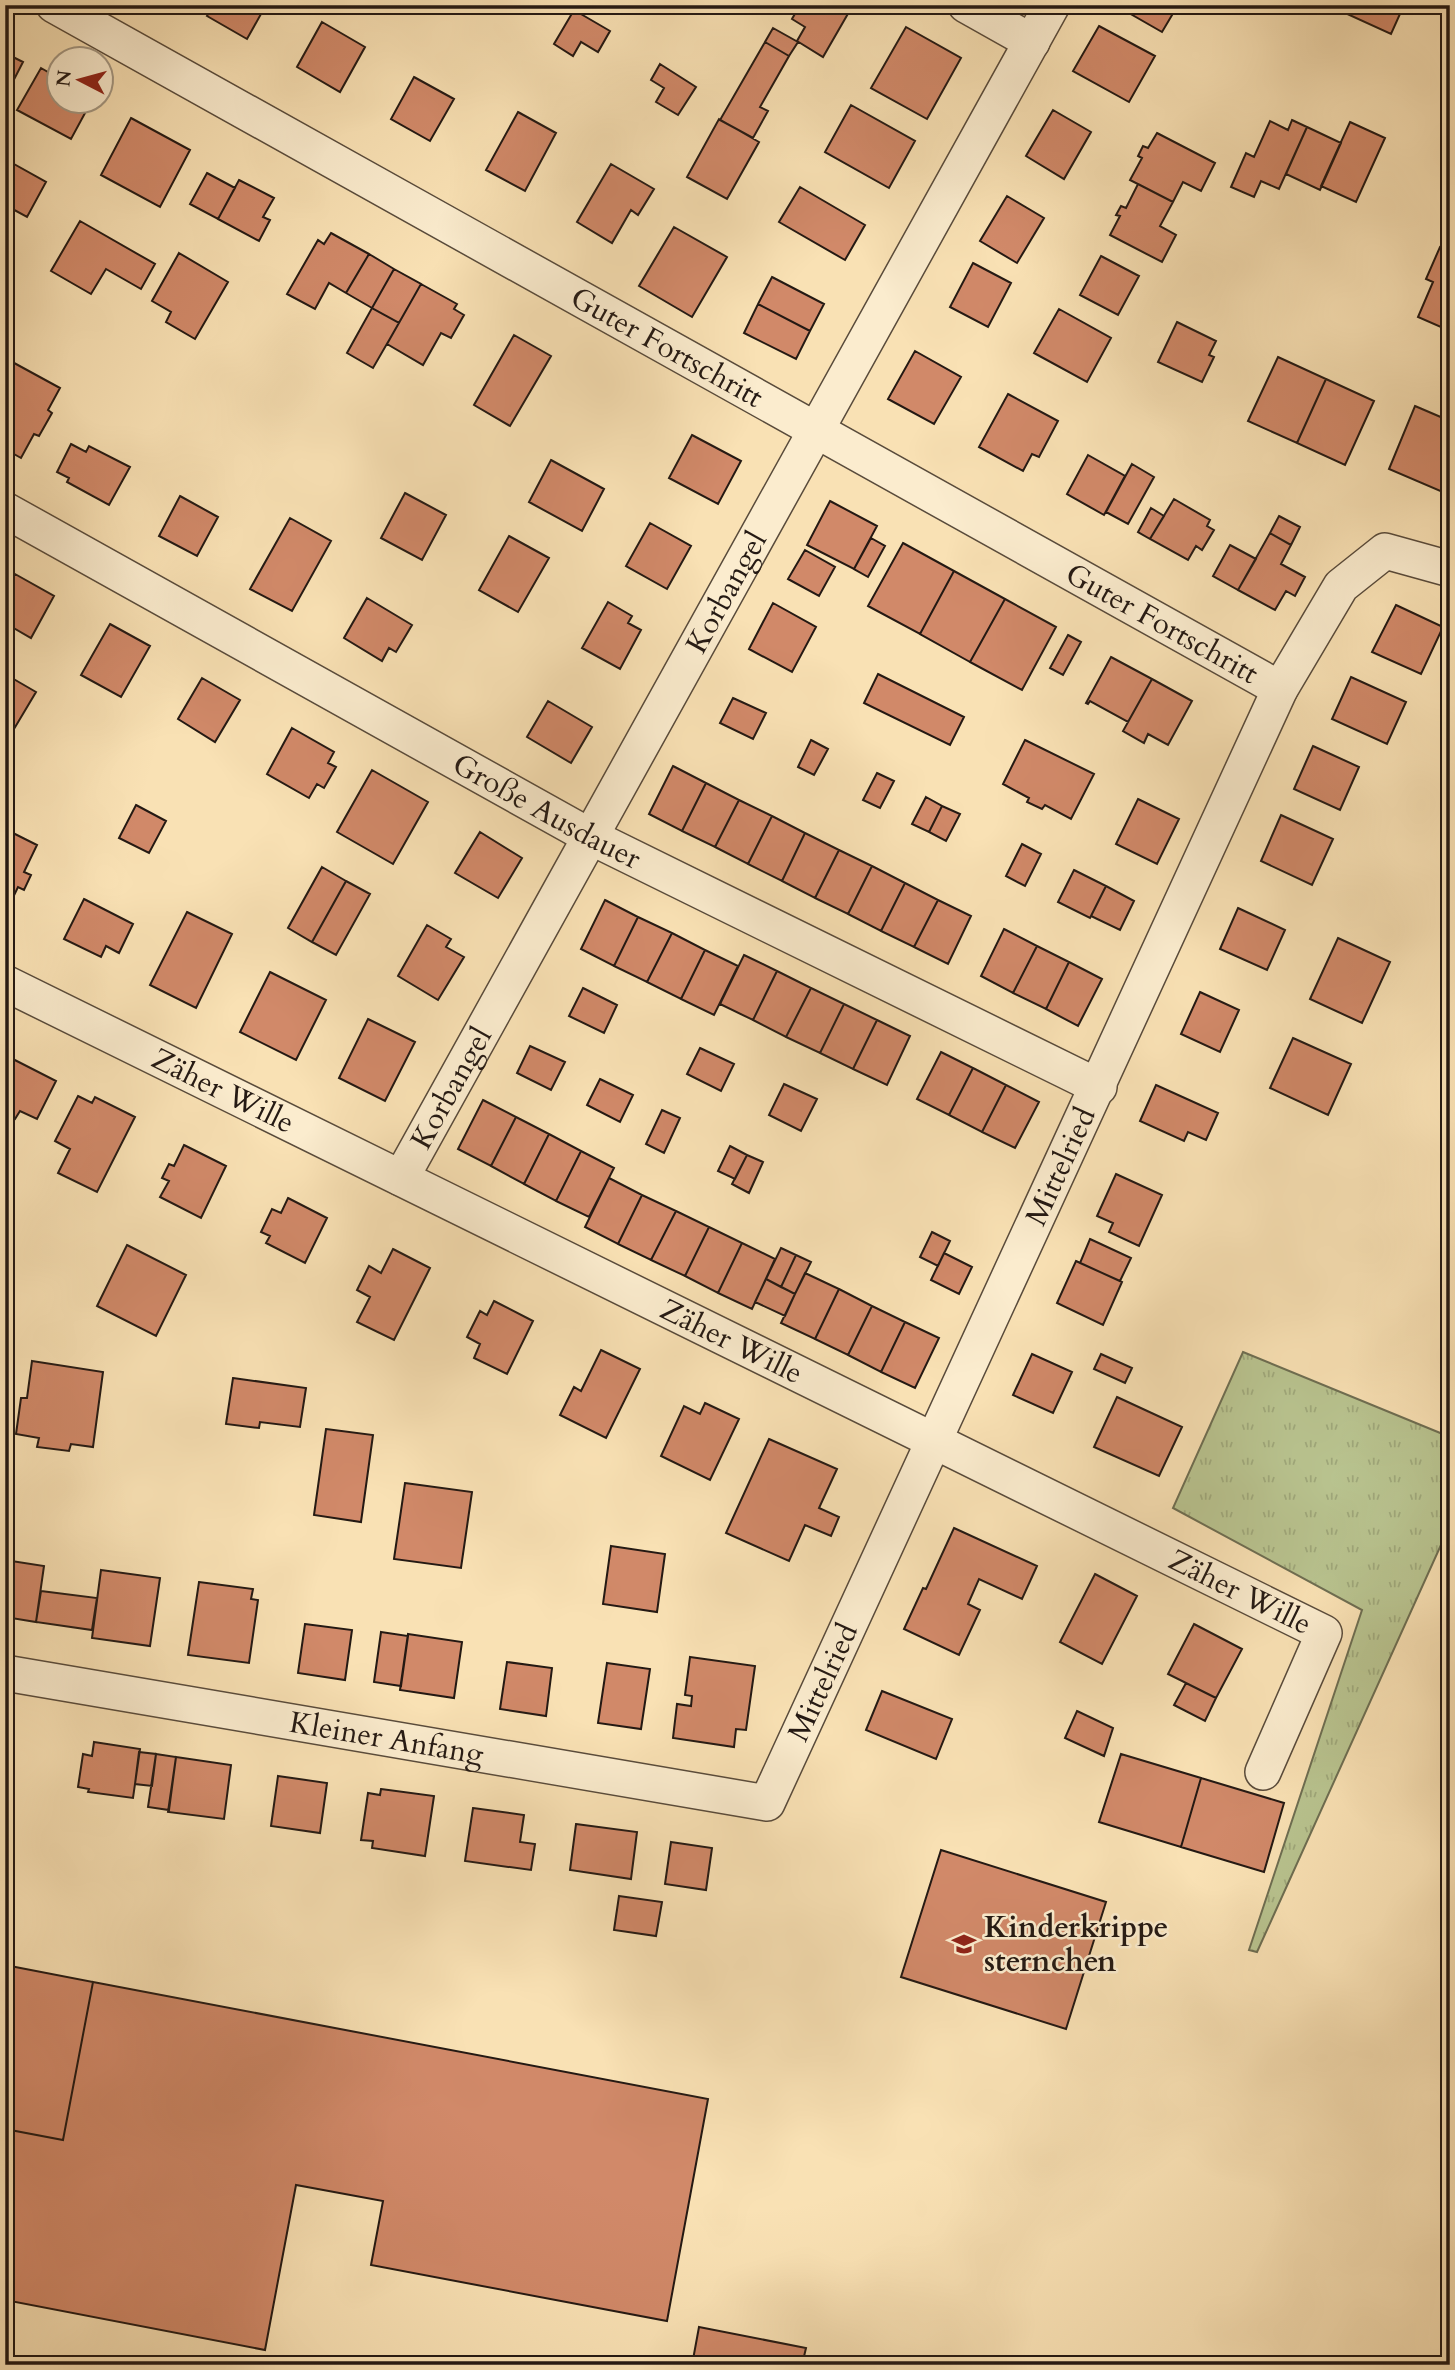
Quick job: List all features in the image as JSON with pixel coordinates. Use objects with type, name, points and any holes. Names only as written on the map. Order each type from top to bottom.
[{"type":"street","name":"Guter Fortschritt","points":[[54,5],[1280,690]]},
{"type":"street","points":[[966,5],[1032,42]]},
{"type":"street","name":"Korbangel","points":[[401,1178],[1052,5]]},
{"type":"street","name":"Große Ausdauer","points":[[5,510],[591,837],[1099,1087]]},
{"type":"street","name":"Mittelried","points":[[767,1803],[1280,690],[1341,586],[1385,551],[1450,569]]},
{"type":"street","name":"Zäher Wille","points":[[5,983],[1324,1633],[1263,1772]]},
{"type":"street","name":"Kleiner Anfang","points":[[5,1673],[767,1803]]},
{"type":"green space","points":[[1243,1352],[1450,1437],[1450,1525],[1257,1952],[1249,1950],[1362,1610],[1173,1508]]},
{"type":"building","points":[[214,5],[266,5],[247,39],[207,16]]},
{"type":"building","points":[[800,5],[853,5],[823,57],[797,41],[805,27],[792,19]]},
{"type":"building","points":[[1115,5],[1178,5],[1162,32]]},
{"type":"building","points":[[1348,5],[1404,5],[1391,34],[1345,13]]},
{"type":"building","points":[[574,10],[610,31],[598,52],[581,42],[573,56],[554,44]]},
{"type":"building","points":[[322,22],[365,47],[340,92],[297,67]]},
{"type":"building","points":[[1099,26],[1155,56],[1129,102],[1073,71]]},
{"type":"building","points":[[906,27],[961,58],[927,119],[871,88]]},
{"type":"building","points":[[773,28],[798,42],[789,56],[765,42]]},
{"type":"building","points":[[765,42],[789,56],[760,107],[768,111],[753,138],[720,120]]},
{"type":"building","points":[[5,53],[23,62],[5,97]]},
{"type":"building","points":[[660,64],[696,87],[678,115],[656,102],[664,88],[651,80]]},
{"type":"building","points":[[41,68],[46,71],[46,116],[83,116],[71,139],[17,110]]},
{"type":"building","points":[[414,77],[454,99],[430,141],[391,119]]},
{"type":"building","points":[[851,105],[915,141],[889,188],[825,152]]},
{"type":"building","points":[[1053,110],[1091,132],[1064,179],[1026,156]]},
{"type":"building","points":[[518,112],[556,133],[525,191],[486,170]]},
{"type":"building","points":[[131,118],[190,150],[160,207],[101,175]]},
{"type":"building","points":[[719,119],[759,142],[727,199],[687,177]]},
{"type":"building","points":[[1292,120],[1307,127],[1279,189],[1261,181],[1254,197],[1231,187],[1246,153],[1254,157],[1270,121],[1288,130]]},
{"type":"building","points":[[1350,122],[1385,138],[1356,202],[1321,186]]},
{"type":"building","points":[[1307,127],[1341,143],[1320,190],[1286,174]]},
{"type":"building","points":[[1157,133],[1215,163],[1201,191],[1183,182],[1173,202],[1130,180],[1142,158],[1138,156],[1143,146],[1148,148]]},
{"type":"building","points":[[5,159],[46,182],[27,217],[7,206],[5,210]]},
{"type":"building","points":[[611,164],[654,189],[638,215],[631,210],[612,243],[577,222]]},
{"type":"building","points":[[207,173],[235,188],[218,219],[190,204]]},
{"type":"building","points":[[239,180],[274,198],[263,217],[270,220],[259,241],[218,219]]},
{"type":"building","points":[[1138,184],[1173,202],[1160,226],[1176,235],[1162,262],[1110,235],[1120,216],[1116,215],[1121,206],[1126,208]]},
{"type":"building","points":[[800,187],[865,225],[845,260],[779,222]]},
{"type":"building","points":[[1007,196],[1044,218],[1017,263],[980,241]]},
{"type":"building","points":[[80,221],[155,264],[141,289],[106,269],[91,294],[51,271]]},
{"type":"building","points":[[674,227],[727,257],[692,317],[639,286]]},
{"type":"building","points":[[331,233],[369,254],[346,293],[329,283],[315,309],[287,294],[318,240],[324,244]]},
{"type":"building","points":[[1440,247],[1450,251],[1450,331],[1418,317],[1433,282],[1426,279]]},
{"type":"building","points":[[179,253],[228,282],[195,339],[166,322],[171,312],[152,301]]},
{"type":"building","points":[[369,254],[394,269],[372,308],[346,293]]},
{"type":"building","points":[[1101,256],[1139,276],[1118,315],[1080,295]]},
{"type":"building","points":[[973,263],[1011,283],[988,327],[950,307]]},
{"type":"building","points":[[394,269],[421,284],[399,323],[372,308]]},
{"type":"building","points":[[772,277],[824,304],[810,331],[758,304]]},
{"type":"building","points":[[421,284],[457,304],[454,309],[464,315],[451,338],[441,333],[423,365],[387,344]]},
{"type":"building","points":[[758,304],[810,331],[796,359],[744,333]]},
{"type":"building","points":[[372,308],[399,323],[373,368],[347,353]]},
{"type":"building","points":[[1059,309],[1111,338],[1087,382],[1034,353]]},
{"type":"building","points":[[1177,322],[1216,341],[1209,355],[1214,357],[1202,382],[1158,362]]},
{"type":"building","points":[[514,335],[551,356],[510,426],[474,405]]},
{"type":"building","points":[[915,351],[961,377],[934,424],[888,399]]},
{"type":"building","points":[[1278,357],[1326,379],[1297,443],[1248,421]]},
{"type":"building","points":[[5,358],[60,388],[48,410],[52,413],[39,436],[34,434],[21,458],[5,449]]},
{"type":"building","points":[[1326,379],[1374,401],[1345,465],[1297,443]]},
{"type":"building","points":[[1008,394],[1058,421],[1039,457],[1032,454],[1023,471],[979,447]]},
{"type":"building","points":[[1415,406],[1450,421],[1450,441],[1442,459],[1450,463],[1450,482],[1445,493],[1389,469]]},
{"type":"building","points":[[692,435],[741,461],[718,504],[669,478]]},
{"type":"building","points":[[71,444],[86,452],[89,446],[130,467],[109,505],[67,482],[69,478],[57,472]]},
{"type":"building","points":[[1088,455],[1125,476],[1104,515],[1067,494]]},
{"type":"building","points":[[551,460],[604,489],[582,531],[529,502]]},
{"type":"building","points":[[1132,464],[1154,477],[1128,524],[1106,512]]},
{"type":"building","points":[[405,493],[446,515],[422,560],[381,538]]},
{"type":"building","points":[[180,496],[218,517],[197,556],[159,536]]},
{"type":"building","points":[[1174,499],[1210,520],[1207,526],[1214,530],[1202,550],[1196,546],[1188,560],[1150,539]]},
{"type":"building","points":[[830,501],[877,526],[854,569],[807,545]]},
{"type":"building","points":[[1151,508],[1164,516],[1150,539],[1138,532]]},
{"type":"building","points":[[1279,516],[1300,527],[1291,545],[1270,533]]},
{"type":"building","points":[[290,518],[331,541],[292,611],[250,589]]},
{"type":"building","points":[[650,523],[691,546],[667,589],[626,566]]},
{"type":"building","points":[[1270,533],[1291,545],[1281,564],[1305,577],[1295,596],[1286,591],[1275,610],[1238,590]]},
{"type":"building","points":[[509,536],[549,558],[518,612],[479,590]]},
{"type":"building","points":[[871,538],[885,546],[868,577],[854,569]]},
{"type":"building","points":[[903,543],[954,571],[920,634],[868,606]]},
{"type":"building","points":[[1230,545],[1256,559],[1238,590],[1213,576]]},
{"type":"building","points":[[805,550],[835,567],[819,596],[788,579]]},
{"type":"building","points":[[954,571],[1005,599],[970,662],[920,634]]},
{"type":"building","points":[[15,574],[54,596],[31,638],[5,623],[5,592]]},
{"type":"building","points":[[367,598],[412,625],[396,652],[389,648],[382,661],[344,638]]},
{"type":"building","points":[[1005,599],[1056,627],[1022,690],[970,662]]},
{"type":"building","points":[[608,602],[632,616],[628,623],[641,630],[620,669],[582,648]]},
{"type":"building","points":[[773,603],[816,627],[792,672],[749,649]]},
{"type":"building","points":[[1396,605],[1443,627],[1421,674],[1372,652]]},
{"type":"building","points":[[110,624],[150,646],[121,697],[81,675]]},
{"type":"building","points":[[1068,635],[1081,642],[1063,675],[1050,668]]},
{"type":"building","points":[[1111,657],[1152,679],[1128,722],[1090,701],[1086,703]]},
{"type":"building","points":[[5,674],[36,692],[14,729],[5,724]]},
{"type":"building","points":[[878,674],[964,717],[950,745],[864,703]]},
{"type":"building","points":[[1351,677],[1406,702],[1387,744],[1332,719]]},
{"type":"building","points":[[202,678],[240,700],[215,742],[178,719]]},
{"type":"building","points":[[1152,679],[1192,701],[1168,745],[1148,734],[1144,743],[1123,731]]},
{"type":"building","points":[[733,698],[766,713],[753,739],[720,723]]},
{"type":"building","points":[[548,701],[592,727],[571,763],[527,737]]},
{"type":"building","points":[[292,728],[334,752],[328,763],[336,767],[324,788],[317,784],[309,798],[267,774]]},
{"type":"building","points":[[811,740],[828,749],[814,775],[798,767]]},
{"type":"building","points":[[1025,740],[1094,774],[1071,819],[1045,805],[1042,809],[1027,802],[1029,798],[1003,784]]},
{"type":"building","points":[[1313,746],[1359,767],[1340,810],[1294,789]]},
{"type":"building","points":[[673,766],[706,783],[682,831],[649,814]]},
{"type":"building","points":[[372,770],[428,802],[393,864],[337,832]]},
{"type":"building","points":[[877,773],[894,781],[880,808],[863,800]]},
{"type":"building","points":[[706,783],[739,800],[715,847],[682,831]]},
{"type":"building","points":[[926,797],[942,806],[929,832],[912,824]]},
{"type":"building","points":[[1138,799],[1179,819],[1157,864],[1116,844]]},
{"type":"building","points":[[739,800],[772,816],[748,864],[715,847]]},
{"type":"building","points":[[136,805],[166,821],[149,853],[119,838]]},
{"type":"building","points":[[942,806],[960,814],[946,841],[929,832]]},
{"type":"building","points":[[1281,815],[1333,839],[1312,885],[1261,861]]},
{"type":"building","points":[[772,816],[805,833],[782,881],[748,864]]},
{"type":"building","points":[[5,829],[37,845],[24,872],[31,875],[24,890],[18,887],[6,912]]},
{"type":"building","points":[[480,832],[522,858],[498,898],[455,873]]},
{"type":"building","points":[[805,833],[839,850],[815,898],[782,881]]},
{"type":"building","points":[[1022,844],[1041,854],[1025,886],[1006,876]]},
{"type":"building","points":[[839,850],[872,866],[848,914],[815,898]]},
{"type":"building","points":[[872,866],[905,883],[881,931],[848,914]]},
{"type":"building","points":[[322,867],[346,881],[312,942],[288,928]]},
{"type":"building","points":[[1074,870],[1106,886],[1090,918],[1058,902]]},
{"type":"building","points":[[346,881],[370,894],[336,955],[312,942]]},
{"type":"building","points":[[905,883],[938,900],[914,947],[881,931]]},
{"type":"building","points":[[1106,886],[1134,901],[1120,930],[1091,916]]},
{"type":"building","points":[[84,899],[133,924],[119,953],[106,946],[101,957],[64,939]]},
{"type":"building","points":[[605,900],[638,917],[614,966],[581,949]]},
{"type":"building","points":[[938,900],[971,916],[948,964],[914,947]]},
{"type":"building","points":[[1238,908],[1285,930],[1267,970],[1220,949]]},
{"type":"building","points":[[187,912],[232,934],[196,1008],[150,985]]},
{"type":"building","points":[[638,917],[672,933],[647,982],[614,966]]},
{"type":"building","points":[[427,925],[451,939],[446,947],[464,957],[438,1000],[398,976]]},
{"type":"building","points":[[1004,929],[1037,946],[1013,993],[981,976]]},
{"type":"building","points":[[672,933],[705,950],[681,999],[647,982]]},
{"type":"building","points":[[1338,938],[1390,962],[1362,1023],[1310,999]]},
{"type":"building","points":[[1037,946],[1069,962],[1046,1009],[1013,993]]},
{"type":"building","points":[[705,950],[738,966],[714,1015],[681,999]]},
{"type":"building","points":[[744,955],[777,971],[753,1020],[720,1004]]},
{"type":"building","points":[[1069,962],[1102,979],[1078,1026],[1046,1009]]},
{"type":"building","points":[[777,971],[811,988],[786,1037],[753,1020]]},
{"type":"building","points":[[270,972],[326,1000],[296,1060],[240,1032]]},
{"type":"building","points":[[583,988],[617,1005],[604,1033],[569,1016]]},
{"type":"building","points":[[811,988],[844,1004],[820,1053],[786,1037]]},
{"type":"building","points":[[1200,992],[1239,1010],[1220,1052],[1181,1034]]},
{"type":"building","points":[[844,1004],[877,1020],[853,1069],[820,1053]]},
{"type":"building","points":[[368,1019],[415,1042],[385,1101],[339,1078]]},
{"type":"building","points":[[877,1020],[910,1036],[887,1085],[853,1069]]},
{"type":"building","points":[[1293,1038],[1351,1064],[1328,1115],[1270,1088]]},
{"type":"building","points":[[530,1046],[565,1062],[551,1090],[517,1073]]},
{"type":"building","points":[[700,1048],[734,1064],[721,1091],[687,1074]]},
{"type":"building","points":[[941,1052],[973,1068],[949,1115],[917,1099]]},
{"type":"building","points":[[5,1055],[56,1081],[37,1119],[20,1111],[15,1119],[5,1115]]},
{"type":"building","points":[[973,1068],[1006,1085],[982,1132],[949,1115]]},
{"type":"building","points":[[600,1079],[633,1095],[620,1122],[587,1105]]},
{"type":"building","points":[[784,1084],[817,1099],[801,1131],[769,1115]]},
{"type":"building","points":[[1006,1085],[1039,1102],[1015,1148],[982,1132]]},
{"type":"building","points":[[1156,1085],[1218,1113],[1206,1140],[1188,1132],[1184,1141],[1140,1121]]},
{"type":"building","points":[[78,1096],[92,1103],[95,1097],[135,1117],[97,1192],[58,1173],[70,1149],[55,1141]]},
{"type":"building","points":[[483,1100],[516,1117],[491,1166],[458,1149]]},
{"type":"building","points":[[662,1110],[680,1118],[664,1153],[646,1144]]},
{"type":"building","points":[[516,1117],[549,1134],[524,1184],[491,1166]]},
{"type":"building","points":[[549,1134],[581,1151],[556,1201],[524,1184]]},
{"type":"building","points":[[184,1145],[226,1166],[201,1218],[160,1197],[169,1181],[162,1178],[169,1164],[174,1166]]},
{"type":"building","points":[[730,1146],[747,1155],[735,1179],[718,1171]]},
{"type":"building","points":[[581,1151],[614,1168],[589,1217],[556,1201]]},
{"type":"building","points":[[747,1155],[763,1162],[749,1193],[732,1184]]},
{"type":"building","points":[[1116,1174],[1162,1195],[1139,1246],[1109,1232],[1113,1223],[1097,1216]]},
{"type":"building","points":[[609,1178],[642,1195],[618,1244],[585,1227]]},
{"type":"building","points":[[642,1195],[676,1211],[651,1260],[618,1244]]},
{"type":"building","points":[[288,1198],[327,1218],[305,1263],[266,1243],[270,1236],[261,1232],[272,1209],[281,1213]]},
{"type":"building","points":[[676,1211],[709,1227],[685,1276],[651,1260]]},
{"type":"building","points":[[709,1227],[742,1243],[718,1293],[685,1276]]},
{"type":"building","points":[[932,1232],[950,1241],[938,1266],[920,1257]]},
{"type":"building","points":[[1090,1239],[1131,1258],[1120,1281],[1080,1263]]},
{"type":"building","points":[[742,1243],[775,1259],[752,1309],[718,1293]]},
{"type":"building","points":[[127,1245],[186,1275],[156,1336],[97,1306]]},
{"type":"building","points":[[781,1248],[796,1255],[781,1287],[766,1279]]},
{"type":"building","points":[[393,1249],[430,1268],[394,1340],[357,1322],[370,1297],[357,1290],[369,1266],[381,1273]]},
{"type":"building","points":[[944,1253],[972,1267],[959,1294],[931,1280]]},
{"type":"building","points":[[796,1255],[811,1262],[795,1294],[781,1287]]},
{"type":"building","points":[[1076,1261],[1122,1282],[1103,1325],[1057,1303]]},
{"type":"building","points":[[805,1273],[839,1289],[815,1339],[781,1323]]},
{"type":"building","points":[[766,1279],[795,1294],[785,1316],[755,1302]]},
{"type":"building","points":[[839,1289],[872,1306],[848,1355],[815,1339]]},
{"type":"building","points":[[494,1301],[533,1321],[507,1374],[474,1358],[480,1344],[467,1337],[480,1311],[487,1315]]},
{"type":"building","points":[[872,1306],[905,1322],[881,1372],[848,1355]]},
{"type":"building","points":[[905,1322],[939,1338],[915,1388],[881,1372]]},
{"type":"building","points":[[601,1350],[640,1369],[606,1438],[560,1415],[574,1387],[581,1391]]},
{"type":"building","points":[[1032,1354],[1072,1372],[1053,1413],[1013,1395]]},
{"type":"building","points":[[1101,1354],[1132,1368],[1125,1383],[1094,1369]]},
{"type":"building","points":[[32,1361],[103,1372],[93,1447],[71,1444],[69,1451],[37,1447],[39,1438],[16,1434],[21,1398],[27,1398]]},
{"type":"building","points":[[233,1378],[306,1388],[300,1427],[260,1422],[259,1428],[226,1424]]},
{"type":"building","points":[[1117,1397],[1182,1427],[1159,1476],[1094,1447]]},
{"type":"building","points":[[705,1403],[739,1419],[710,1480],[661,1456],[684,1406],[700,1414]]},
{"type":"building","points":[[326,1429],[373,1435],[361,1522],[314,1515]]},
{"type":"building","points":[[769,1439],[837,1469],[819,1508],[839,1517],[831,1536],[805,1525],[789,1561],[726,1533]]},
{"type":"building","points":[[405,1483],[472,1492],[461,1568],[394,1559]]},
{"type":"building","points":[[954,1528],[1037,1566],[1022,1599],[979,1579],[968,1604],[980,1610],[959,1655],[904,1629]]},
{"type":"building","points":[[611,1546],[665,1554],[657,1612],[603,1604]]},
{"type":"building","points":[[5,1560],[44,1566],[36,1622],[5,1617]]},
{"type":"building","points":[[101,1570],[160,1578],[150,1646],[92,1638]]},
{"type":"building","points":[[1095,1574],[1137,1596],[1102,1664],[1060,1642]]},
{"type":"building","points":[[199,1582],[253,1589],[251,1599],[258,1600],[249,1663],[188,1655]]},
{"type":"building","points":[[41,1591],[97,1598],[92,1630],[36,1622]]},
{"type":"building","points":[[305,1624],[352,1630],[345,1680],[298,1673]]},
{"type":"building","points":[[1194,1624],[1242,1649],[1216,1698],[1168,1674]]},
{"type":"building","points":[[381,1632],[408,1636],[401,1686],[374,1682]]},
{"type":"building","points":[[408,1634],[462,1642],[454,1698],[400,1690]]},
{"type":"building","points":[[690,1657],[755,1666],[746,1730],[736,1729],[734,1747],[673,1738],[677,1704],[691,1706],[692,1696],[685,1695]]},
{"type":"building","points":[[507,1662],[552,1668],[546,1716],[500,1709]]},
{"type":"building","points":[[607,1663],[650,1669],[641,1729],[598,1723]]},
{"type":"building","points":[[1186,1683],[1216,1698],[1205,1721],[1174,1705]]},
{"type":"building","points":[[882,1691],[952,1719],[936,1759],[866,1730]]},
{"type":"building","points":[[1077,1711],[1113,1728],[1104,1756],[1065,1738]]},
{"type":"building","points":[[94,1742],[140,1749],[133,1798],[88,1792],[89,1789],[78,1787],[83,1754],[92,1756]]},
{"type":"building","points":[[139,1752],[156,1754],[152,1786],[135,1784]]},
{"type":"building","points":[[156,1754],[176,1757],[169,1810],[148,1807]]},
{"type":"building","points":[[1121,1754],[1201,1778],[1181,1847],[1099,1822]]},
{"type":"building","points":[[176,1757],[231,1765],[224,1819],[168,1812]]},
{"type":"building","points":[[278,1776],[327,1783],[320,1833],[271,1826]]},
{"type":"building","points":[[1201,1778],[1284,1803],[1264,1872],[1181,1847]]},
{"type":"building","points":[[381,1789],[434,1796],[425,1856],[372,1848],[373,1841],[361,1840],[368,1793],[380,1795]]},
{"type":"building","points":[[473,1808],[524,1815],[520,1842],[535,1844],[531,1870],[465,1861]]},
{"type":"building","points":[[576,1824],[637,1832],[631,1879],[570,1870]]},
{"type":"building","points":[[671,1842],[712,1848],[706,1890],[665,1884]]},
{"type":"building","points":[[941,1850],[1106,1902],[1066,2029],[901,1977]]},
{"type":"building","points":[[619,1896],[662,1902],[656,1936],[614,1930]]},
{"type":"building","points":[[5,1965],[93,1982],[63,2140],[5,2129]]},
{"type":"building","points":[[93,1982],[708,2099],[667,2321],[371,2265],[383,2201],[296,2185],[265,2350],[5,2300],[5,2129],[63,2140]]},
{"type":"building","points":[[699,2327],[806,2348],[802,2365],[692,2365]]},
{"type":"building","points":[[890,2358],[925,2365],[888,2365]]},
{"type":"place","name":"Kinderkrippe sternchen","points":[[964,1944]]}]
